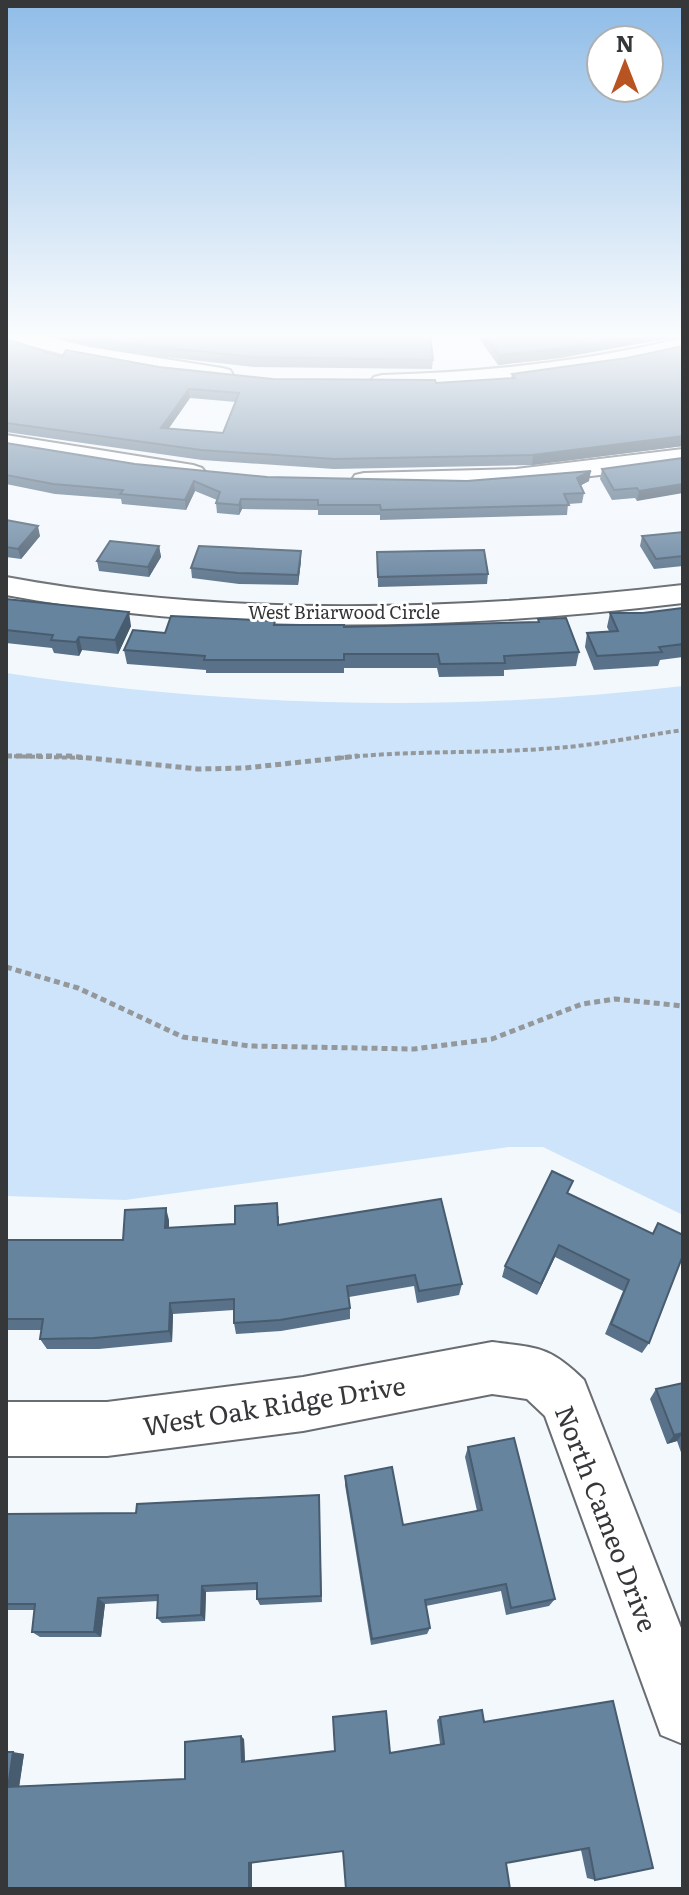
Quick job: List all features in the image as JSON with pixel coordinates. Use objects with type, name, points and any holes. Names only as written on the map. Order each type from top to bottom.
[{"type":"street","points":[[6,442],[212,474]]},
{"type":"street","points":[[339,482],[516,477],[683,457]]},
{"type":"street","name":"West Briarwood Circle","points":[[6,586],[190,609],[338,614],[533,609],[683,594]]},
{"type":"street","name":"West Oak Ridge Drive","points":[[6,1429],[107,1429],[303,1404],[492,1368],[540,1374]]},
{"type":"street","name":"North Cameo Drive","points":[[540,1374],[565,1399],[683,1713]]},
{"type":"path","points":[[6,756],[69,756],[198,769],[245,768],[392,752],[473,753],[558,748],[683,730]]},
{"type":"path","points":[[6,967],[78,988],[183,1037],[250,1046],[414,1049],[492,1039],[582,1004],[615,999],[683,1006]]},
{"type":"shaded area","points":[[6,673],[174,693],[344,702],[514,700],[683,686],[683,1215],[543,1147],[509,1147],[125,1200],[6,1196]]},
{"type":"building","points":[[6,422],[165,422],[161,428],[223,433],[227,422],[683,422],[683,436],[533,455],[334,459],[201,450]]},
{"type":"building","points":[[6,443],[135,464],[267,477],[467,481],[591,471],[577,478],[584,493],[564,494],[569,505],[381,510],[380,505],[318,505],[318,500],[241,499],[239,505],[216,503],[220,492],[194,481],[185,500],[120,494],[123,490],[53,484],[6,475]]},
{"type":"building","points":[[683,458],[683,484],[639,491],[637,488],[614,490],[602,469]]},
{"type":"building","points":[[6,520],[38,526],[18,549],[6,547]]},
{"type":"building","points":[[683,532],[683,556],[656,559],[642,536]]},
{"type":"building","points":[[110,541],[159,546],[148,567],[97,561]]},
{"type":"building","points":[[199,546],[301,551],[298,575],[191,568]]},
{"type":"building","points":[[484,550],[488,574],[378,577],[377,552]]},
{"type":"building","points":[[6,599],[129,612],[115,640],[79,637],[76,642],[51,640],[53,635],[6,630]]},
{"type":"building","points":[[683,608],[683,644],[659,647],[662,652],[597,656],[587,633],[618,631],[610,613]]},
{"type":"building","points":[[171,616],[275,621],[274,625],[344,627],[539,622],[538,619],[566,618],[579,652],[504,656],[505,663],[440,664],[438,654],[344,654],[344,660],[204,660],[205,656],[124,650],[133,630],[165,633]]},
{"type":"building","points":[[552,1171],[573,1181],[567,1193],[653,1234],[658,1223],[683,1235],[683,1255],[649,1343],[611,1324],[629,1280],[559,1245],[541,1284],[505,1266]]},
{"type":"building","points":[[441,1199],[462,1284],[419,1291],[415,1275],[347,1286],[350,1308],[280,1320],[234,1323],[234,1299],[170,1303],[169,1331],[94,1338],[40,1339],[43,1319],[6,1319],[6,1240],[123,1240],[125,1210],[166,1208],[165,1228],[235,1224],[235,1206],[277,1203],[278,1225]]},
{"type":"building","points":[[683,1383],[683,1433],[674,1435],[656,1389]]},
{"type":"building","points":[[514,1438],[555,1599],[511,1608],[506,1584],[425,1600],[430,1628],[372,1639],[345,1476],[392,1467],[403,1525],[482,1510],[468,1447]]},
{"type":"building","points":[[319,1495],[321,1596],[257,1599],[257,1583],[202,1586],[201,1615],[157,1618],[158,1595],[98,1598],[94,1632],[32,1632],[35,1604],[6,1604],[6,1514],[136,1513],[137,1504]]},
{"type":"building","points":[[613,1701],[653,1868],[595,1880],[589,1848],[506,1863],[510,1889],[346,1889],[343,1851],[249,1863],[249,1889],[6,1889],[6,1752],[13,1752],[8,1787],[185,1779],[185,1742],[241,1736],[242,1762],[335,1751],[333,1717],[386,1711],[390,1753],[444,1744],[440,1717],[482,1710],[484,1722]]}]
